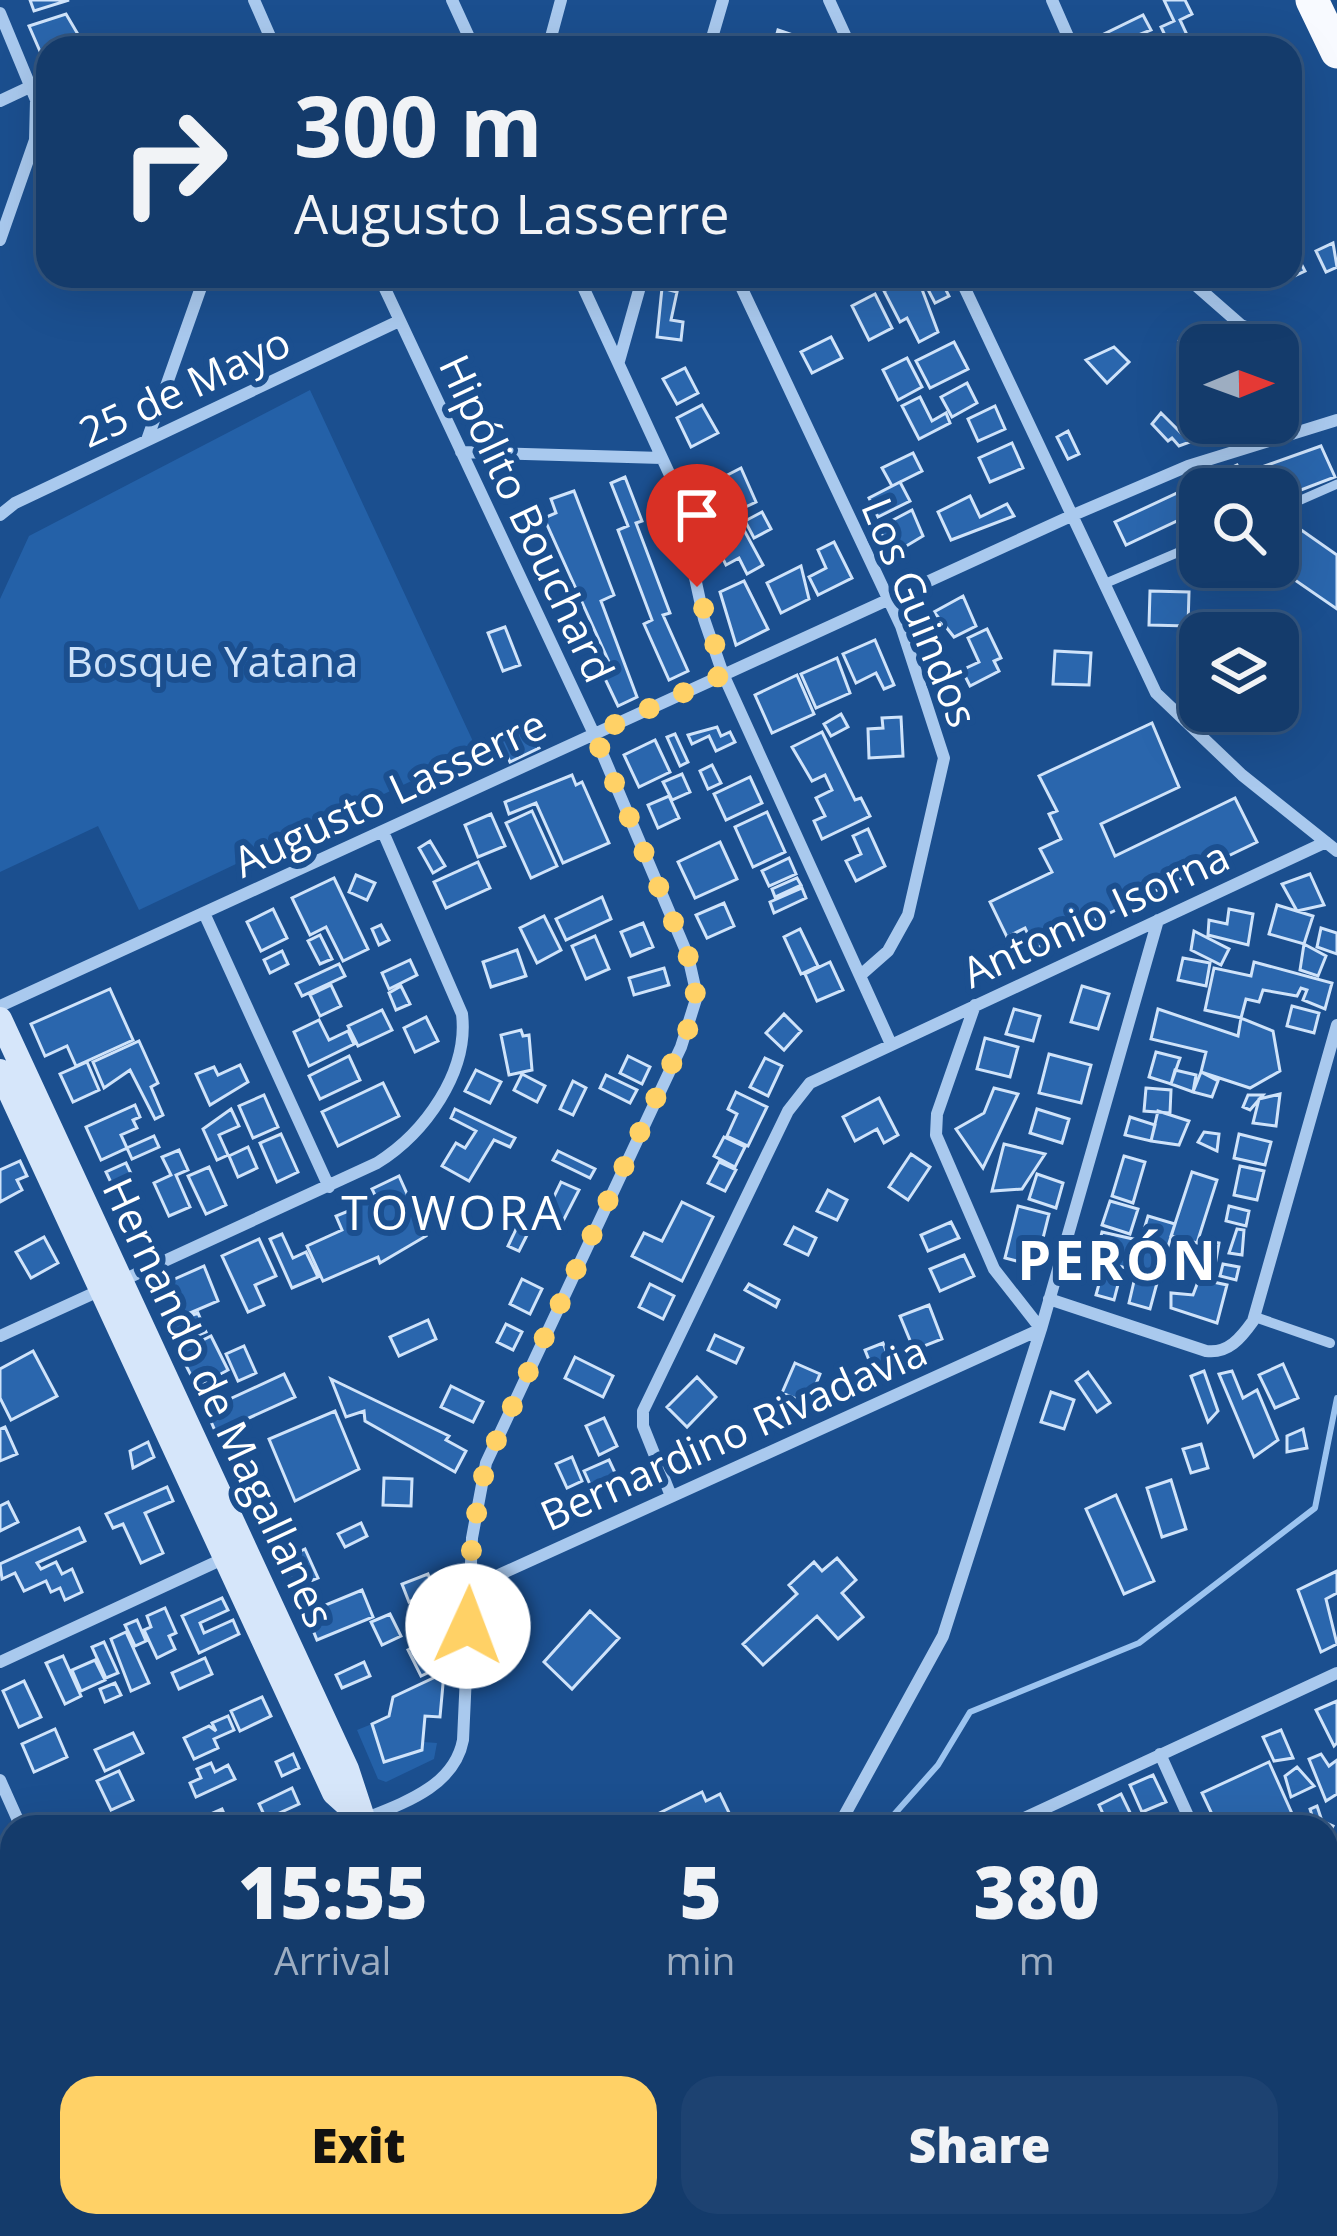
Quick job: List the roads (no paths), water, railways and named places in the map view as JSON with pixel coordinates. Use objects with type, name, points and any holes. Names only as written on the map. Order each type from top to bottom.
[{"type":"highway","points":[[1312,0],[1337,52]]},
{"type":"main road","name":"Hernando de Magallanes","points":[[0,1019],[111,1285],[235,1554],[347,1769],[356,1815]]},
{"type":"main road","name":"Hernando de Magallanes","points":[[0,1071],[111,1285]]},
{"type":"street","points":[[254,0],[269,36]]},
{"type":"street","points":[[452,0],[468,36]]},
{"type":"street","points":[[551,36],[561,0]]},
{"type":"street","points":[[712,36],[723,0]]},
{"type":"street","points":[[829,0],[846,36]]},
{"type":"street","points":[[1052,0],[1068,36]]},
{"type":"street","points":[[0,14],[34,85],[35,140],[0,240]]},
{"type":"street","points":[[0,101],[34,85]]},
{"type":"street","points":[[147,440],[201,288]]},
{"type":"street","name":"Hipólito Bouchard","points":[[384,288],[594,734],[688,956],[698,996],[682,1047],[486,1463],[475,1515],[470,1588]]},
{"type":"street","points":[[584,288],[674,486],[704,619],[724,674],[890,1042]]},
{"type":"street","points":[[618,363],[640,288]]},
{"type":"street","name":"Los Guindos","points":[[742,288],[908,642],[944,765],[908,915],[888,950],[862,974]]},
{"type":"street","points":[[964,288],[1156,693],[1171,712],[1332,847]]},
{"type":"street","points":[[1199,288],[1240,324]]},
{"type":"street","name":"25 de Mayo","points":[[0,515],[15,503],[399,321]]},
{"type":"street","name":"Augusto Lasserre","points":[[0,1006],[1071,516],[1188,466],[1337,420]]},
{"type":"street","points":[[461,452],[662,458]]},
{"type":"street","points":[[0,1336],[329,1187],[404,1144],[451,1078],[464,1036],[452,984],[383,832]]},
{"type":"street","name":"Antonio Isorna","points":[[671,1496],[643,1426],[654,1384],[788,1111],[810,1083],[1158,920],[1332,847]]},
{"type":"street","points":[[204,914],[329,1187]]},
{"type":"street","points":[[845,1815],[944,1636],[1041,1329],[1158,920]]},
{"type":"street","points":[[975,1005],[937,1114],[936,1135],[994,1269],[1041,1329]]},
{"type":"street","points":[[1049,1299],[1216,1352],[1240,1338],[1255,1317],[1337,1025]]},
{"type":"street","points":[[1255,1317],[1330,1343]]},
{"type":"street","name":"Bernardino Rivadavia","points":[[470,1588],[1041,1329]]},
{"type":"street","points":[[0,1661],[235,1554]]},
{"type":"street","points":[[376,1815],[444,1781],[456,1764],[463,1740],[470,1588]]},
{"type":"street","points":[[1030,1815],[1337,1673]]},
{"type":"street","points":[[1160,1754],[1188,1815]]},
{"type":"street","points":[[0,1780],[16,1815]]},
{"type":"lane","points":[[1299,501],[1337,484]]},
{"type":"lane","points":[[1104,584],[1179,552]]},
{"type":"waterway","points":[[894,1815],[938,1765],[970,1712],[1139,1643],[1315,1508],[1337,1398]]},
{"type":"district","name":"TOWORA","points":[[453,1211]]},
{"type":"district","name":"PERÓN","points":[[1118,1259]]},
{"type":"park label","name":"Bosque Yatana","points":[[212,660]]}]
